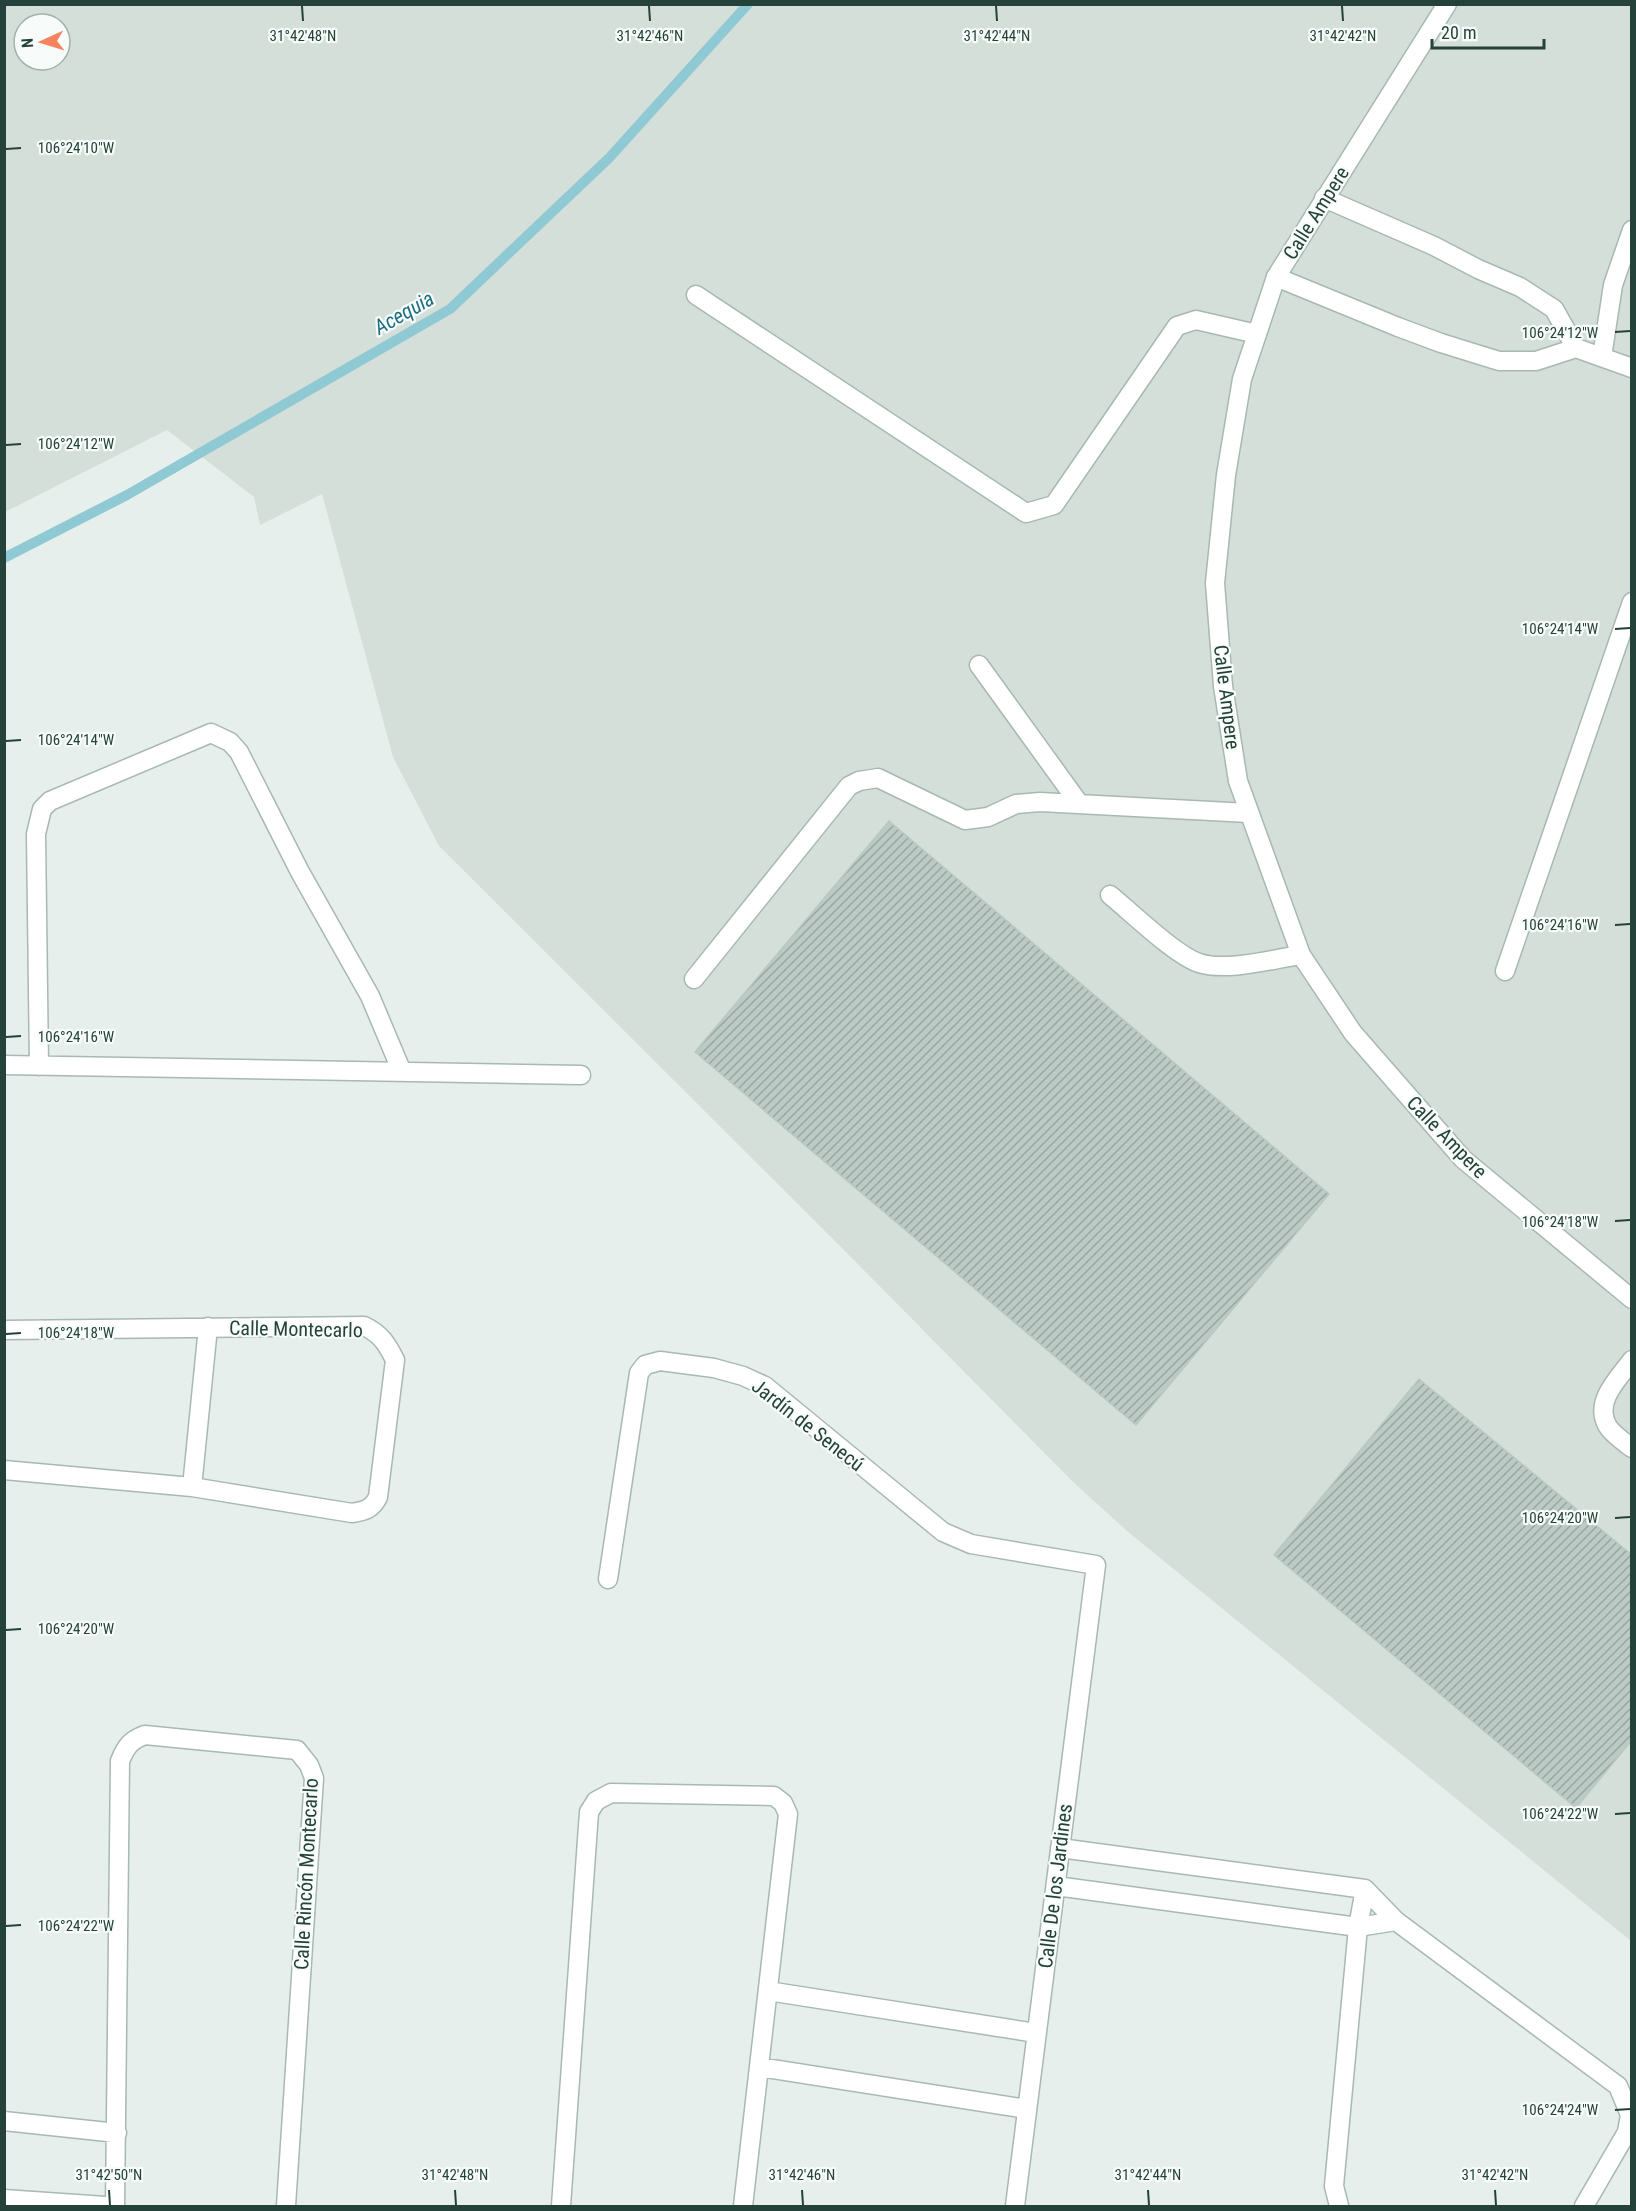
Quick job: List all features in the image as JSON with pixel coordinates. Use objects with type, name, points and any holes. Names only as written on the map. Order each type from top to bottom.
[{"type":"street","name":"Calle Ampere","points":[[1447,4],[1276,277],[1242,379],[1226,475],[1215,583],[1223,686],[1239,782],[1301,955],[1353,1033],[1463,1159],[1632,1299]]},
{"type":"street","points":[[1324,198],[1520,287],[1554,309],[1576,348]]},
{"type":"street","points":[[1602,357],[1613,285],[1632,231]]},
{"type":"street","points":[[1276,277],[1398,327],[1499,361],[1536,361],[1576,348],[1632,368]]},
{"type":"street","points":[[696,295],[1026,513],[1054,505],[1177,326],[1196,320],[1257,334]]},
{"type":"street","points":[[1505,971],[1632,602]]},
{"type":"street","points":[[979,665],[1078,802]]},
{"type":"street","points":[[39,1066],[36,834],[42,809],[50,801],[211,733],[230,742],[239,752],[300,872],[370,996],[402,1072]]},
{"type":"street","points":[[694,979],[849,786],[858,781],[878,778],[965,820],[988,817],[1016,804],[1040,802],[1078,802],[1249,813]]},
{"type":"street","points":[[1110,895],[1182,954],[1198,963],[1228,966],[1301,955]]},
{"type":"street","points":[[4,1065],[581,1075]]},
{"type":"street","name":"Calle Montecarlo","points":[[4,1330],[364,1326],[376,1332],[387,1342],[395,1360],[378,1497],[374,1505],[365,1511],[352,1513],[192,1487],[4,1470]]},
{"type":"street","name":"Calle Montecarlo","points":[[192,1487],[208,1327]]},
{"type":"street","points":[[1632,1360],[1610,1390],[1605,1399],[1603,1411],[1607,1426],[1632,1448]]},
{"type":"street","name":"Jardín de Senecú","points":[[608,1579],[639,1373],[645,1365],[660,1361],[714,1368],[744,1376],[765,1386],[943,1532],[970,1544],[1095,1565]]},
{"type":"street","name":"Calle De los Jardines","points":[[1015,2206],[1095,1565]]},
{"type":"street","name":"Calle Rincón Montecarlo","points":[[115,2206],[120,1761],[125,1747],[132,1740],[145,1735],[297,1750],[309,1765],[314,1778],[286,2206]]},
{"type":"street","points":[[561,2206],[589,1812],[596,1801],[611,1793],[774,1796],[783,1803],[788,1814],[743,2206]]},
{"type":"street","points":[[1060,1848],[1365,1890],[1396,1921],[1618,2086],[1630,2115],[1628,2132],[1584,2206]]},
{"type":"street","points":[[1056,1886],[1359,1927],[1396,1921]]},
{"type":"street","points":[[1339,2206],[1334,2186],[1359,1927],[1365,1890]]},
{"type":"street","points":[[768,1992],[1036,2033]]},
{"type":"street","points":[[759,2067],[1028,2109]]},
{"type":"street","points":[[4,2121],[117,2133]]},
{"type":"street","points":[[4,2199],[105,2206]]},
{"type":"shaded area","points":[[5,5],[1631,5],[1631,1941],[1127,1531],[1071,1480],[439,846],[393,757],[322,494],[260,525],[254,497],[167,430],[5,512]]},
{"type":"building","points":[[889,821],[1329,1194],[1136,1425],[695,1052]]},
{"type":"building","points":[[1419,1379],[1632,1555],[1632,1740],[1576,1808],[1274,1555]]},
{"type":"waterway","name":"Acequia","points":[[4,558],[127,495],[450,309],[610,157],[748,4]]}]
